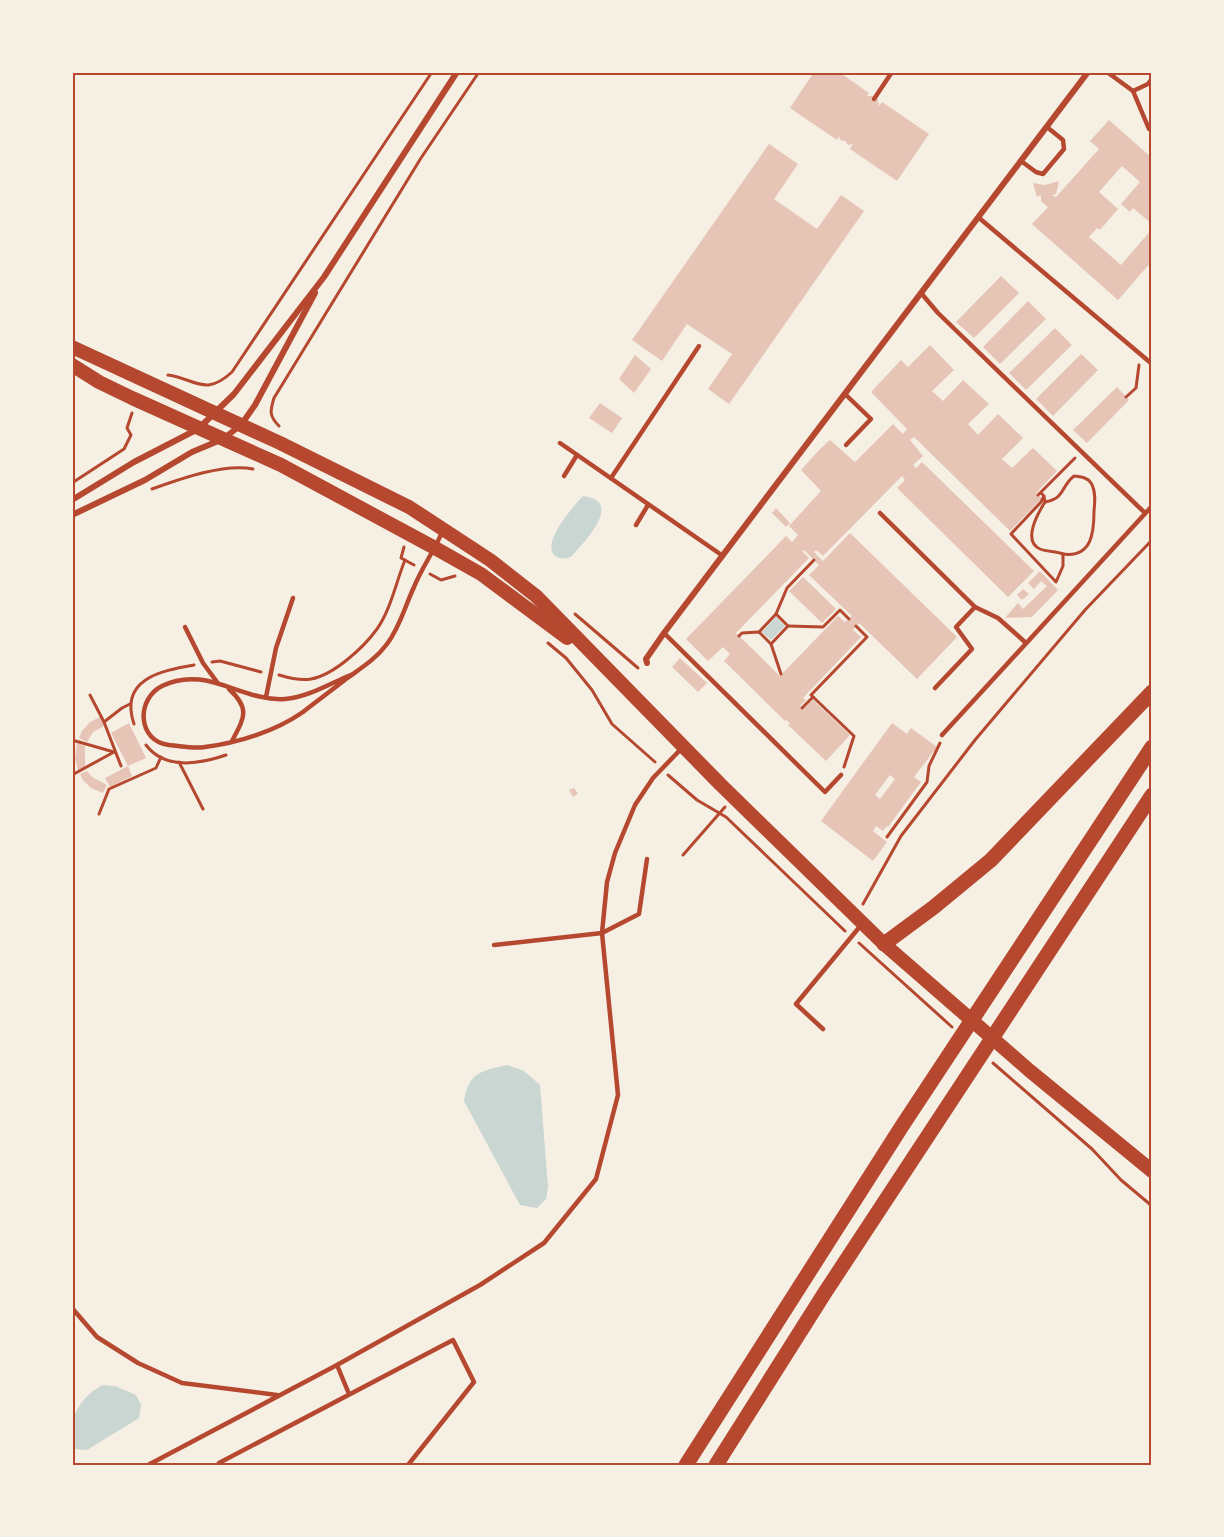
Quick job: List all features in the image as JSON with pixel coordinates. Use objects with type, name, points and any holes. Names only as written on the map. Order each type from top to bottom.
[{"type":"highway","points":[[884,944],[991,860],[1152,692]]},
{"type":"highway","points":[[686,1465],[902,1126],[1152,747]]},
{"type":"highway","points":[[716,1465],[824,1294],[1152,795]]},
{"type":"main road","points":[[72,347],[241,425],[409,507],[490,560],[536,596],[735,798],[884,944],[1030,1071],[1152,1171]]},
{"type":"main road","points":[[72,365],[99,382],[281,465],[481,574],[622,684]]},
{"type":"street","points":[[72,500],[134,462],[198,429],[234,394],[324,277],[457,72]]},
{"type":"street","points":[[647,663],[646,659],[664,633],[1088,72]]},
{"type":"street","points":[[72,515],[145,480],[192,452],[224,439],[241,425],[255,405],[324,277]]},
{"type":"lane","points":[[874,99],[892,72]]},
{"type":"lane","points":[[1107,72],[1134,91],[1149,129],[1152,127]]},
{"type":"lane","points":[[1134,91],[1148,84],[1152,79]]},
{"type":"lane","points":[[1021,160],[1036,172],[1043,174],[1064,149],[1063,140],[1047,127]]},
{"type":"lane","points":[[978,217],[1152,364]]},
{"type":"lane","points":[[921,293],[938,313],[1145,513]]},
{"type":"lane","points":[[611,478],[699,346]]},
{"type":"lane","points":[[845,394],[871,419],[846,445]]},
{"type":"lane","points":[[560,443],[723,556]]},
{"type":"lane","points":[[564,476],[577,455]]},
{"type":"lane","points":[[636,525],[648,505]]},
{"type":"lane","points":[[942,735],[1152,506]]},
{"type":"lane","points":[[880,513],[975,607],[998,618],[1026,643]]},
{"type":"lane","points":[[353,674],[310,693],[285,699],[238,692],[216,681],[193,678],[178,680],[161,686],[150,694],[144,707],[144,722],[147,732],[155,741],[166,745],[203,748],[232,742],[276,727],[301,713],[370,663],[386,645],[395,632],[414,586],[444,529]]},
{"type":"lane","points":[[266,697],[276,648],[293,598]]},
{"type":"lane","points":[[935,688],[972,649],[956,627],[975,607]]},
{"type":"lane","points":[[184,627],[203,663],[216,681],[230,689],[244,707],[244,716],[232,742]]},
{"type":"lane","points":[[664,633],[825,792],[841,775]]},
{"type":"lane","points":[[148,1465],[337,1365],[480,1285],[544,1243],[596,1179],[618,1095],[602,933],[607,882],[615,853],[635,805],[662,769],[684,746]]},
{"type":"lane","points":[[494,945],[602,933],[639,914],[647,860]]},
{"type":"lane","points":[[823,1029],[796,1004],[851,936],[860,920]]},
{"type":"lane","points":[[72,1308],[97,1337],[138,1363],[182,1383],[277,1395]]},
{"type":"lane","points":[[220,1465],[219,1463],[453,1340],[474,1382],[408,1465]]},
{"type":"lane","points":[[337,1365],[349,1394]]},
{"type":"path","points":[[175,376],[200,386],[209,386],[232,372],[432,72]]},
{"type":"path","points":[[274,398],[415,168],[479,72]]},
{"type":"path","points":[[1126,397],[1136,388],[1138,382],[1140,355]]},
{"type":"path","points":[[72,483],[124,449],[130,435]]},
{"type":"path","points":[[1063,554],[1061,572],[1056,582],[1011,534],[1041,502],[1041,495],[1081,453]]},
{"type":"path","points":[[174,481],[238,468],[252,469],[261,473]]},
{"type":"path","points":[[1074,476],[1083,477],[1091,482],[1095,494],[1093,535],[1089,544],[1081,551],[1070,555],[1038,548],[1033,543],[1031,534],[1038,513],[1045,502],[1062,495],[1068,481],[1074,476]]},
{"type":"path","points":[[1041,495],[1045,502]]},
{"type":"path","points":[[401,540],[404,545],[401,558],[441,580],[462,576]]},
{"type":"path","points":[[860,920],[901,836],[975,740],[1085,610],[1152,540]]},
{"type":"path","points":[[137,730],[130,704],[137,686],[158,673],[220,661],[252,671],[290,678],[309,680],[321,676],[352,655],[377,628],[387,609],[405,560]]},
{"type":"path","points":[[739,636],[742,633],[759,632],[776,614],[787,588],[814,560]]},
{"type":"path","points":[[776,614],[788,626],[823,627],[840,610],[849,619]]},
{"type":"path","points":[[771,644],[788,626]]},
{"type":"path","points":[[802,708],[813,697],[811,695],[867,637],[856,626]]},
{"type":"path","points":[[759,632],[771,644],[781,674]]},
{"type":"path","points":[[540,636],[566,658],[592,690],[612,724],[697,800],[726,817],[851,936],[925,1002]]},
{"type":"path","points":[[90,695],[104,722],[121,766]]},
{"type":"path","points":[[813,697],[854,736],[841,775]]},
{"type":"path","points":[[104,722],[130,704]]},
{"type":"path","points":[[887,837],[927,782],[929,766],[939,749],[942,735]]},
{"type":"path","points":[[142,739],[153,753],[179,762],[192,763],[228,754]]},
{"type":"path","points":[[72,740],[114,752]]},
{"type":"path","points":[[72,775],[114,752]]},
{"type":"path","points":[[99,814],[109,789],[156,768],[161,757]]},
{"type":"path","points":[[179,762],[203,809]]},
{"type":"path","points":[[683,855],[735,798]]},
{"type":"path","points":[[1017,1084],[1092,1149],[1121,1180],[1152,1206]]},
{"type":"shaded area","points":[[583,496],[595,499],[601,506],[598,523],[572,556],[558,558],[551,549],[552,541],[567,515]]},
{"type":"shaded area","points":[[776,617],[785,626],[771,640],[762,632]]},
{"type":"shaded area","points":[[507,1065],[524,1071],[540,1085],[548,1187],[546,1199],[537,1208],[520,1205],[464,1101],[473,1078],[483,1071]]},
{"type":"shaded area","points":[[102,1385],[115,1386],[136,1395],[141,1405],[139,1418],[87,1450],[73,1449],[71,1429],[76,1412],[86,1397]]},
{"type":"building","points":[[814,72],[839,72],[869,93],[867,96],[878,100],[879,106],[882,102],[929,134],[897,181],[850,149],[853,144],[848,145],[845,141],[840,140],[839,136],[837,140],[790,108]]},
{"type":"building","points":[[1109,120],[1152,158],[1152,224],[1133,208],[1130,212],[1121,204],[1140,182],[1122,166],[1099,192],[1118,209],[1100,230],[1097,228],[1089,237],[1121,265],[1152,229],[1152,261],[1118,300],[1032,224],[1048,207],[1041,201],[1041,195],[1037,197],[1033,183],[1045,185],[1059,181],[1056,194],[1052,195],[1056,197],[1099,149],[1090,141]]},
{"type":"building","points":[[769,144],[798,164],[774,199],[817,229],[841,195],[864,211],[729,404],[708,389],[732,354],[687,324],[662,361],[632,340]]},
{"type":"building","points":[[1001,276],[1019,293],[974,338],[956,322]]},
{"type":"building","points":[[1028,301],[1046,319],[1000,364],[983,347]]},
{"type":"building","points":[[1055,328],[1072,345],[1026,390],[1009,373]]},
{"type":"building","points":[[930,345],[954,370],[932,391],[943,401],[963,380],[989,404],[968,424],[978,435],[998,414],[1023,438],[1002,459],[1012,468],[1033,448],[1057,471],[1036,493],[1042,498],[1010,531],[914,437],[910,440],[923,456],[913,465],[916,468],[922,462],[1034,571],[1008,597],[897,488],[905,480],[902,476],[823,556],[816,550],[814,552],[823,561],[850,533],[957,637],[917,679],[859,623],[853,630],[861,637],[803,698],[806,700],[800,706],[803,709],[813,700],[850,735],[826,761],[788,725],[790,723],[785,721],[724,661],[730,654],[723,647],[708,661],[686,639],[786,536],[792,542],[798,535],[789,526],[821,491],[801,470],[820,449],[830,440],[855,462],[893,424],[903,434],[907,429],[871,392],[901,360],[908,367]],"holes":[[[804,550],[819,565],[809,575],[852,616],[845,622],[838,616],[780,676],[736,633],[809,558],[802,551]]]},
{"type":"building","points":[[1081,354],[1098,370],[1053,416],[1036,399]]},
{"type":"building","points":[[635,355],[651,369],[634,393],[619,379]]},
{"type":"building","points":[[1117,387],[1129,400],[1087,443],[1073,430]]},
{"type":"building","points":[[600,403],[622,418],[612,433],[589,418]]},
{"type":"building","points":[[776,508],[790,523],[786,527],[772,513]]},
{"type":"building","points":[[1040,571],[1058,590],[1032,617],[1005,618],[1018,603],[1023,609],[1047,586],[1041,581],[1034,589],[1028,583]]},
{"type":"building","points":[[803,577],[836,609],[822,623],[789,591]]},
{"type":"building","points":[[1023,589],[1029,594],[1022,600],[1017,595]]},
{"type":"building","points":[[680,658],[707,683],[698,692],[672,667]]},
{"type":"building","points":[[100,717],[104,726],[93,732],[87,742],[79,738],[90,722]]},
{"type":"building","points":[[129,723],[146,758],[128,766],[111,733]]},
{"type":"building","points":[[892,723],[907,734],[911,728],[937,747],[914,777],[921,782],[888,827],[883,831],[876,826],[873,831],[887,842],[873,861],[821,821]],"holes":[[[890,775],[895,779],[880,799],[875,795]]]},
{"type":"building","points":[[77,743],[85,746],[85,767],[78,770],[75,758]]},
{"type":"building","points":[[128,766],[132,776],[110,787],[105,778]]},
{"type":"building","points":[[87,771],[92,777],[107,785],[103,793],[91,788],[83,780],[80,774]]},
{"type":"building","points":[[574,788],[578,794],[573,797],[569,790]]}]
